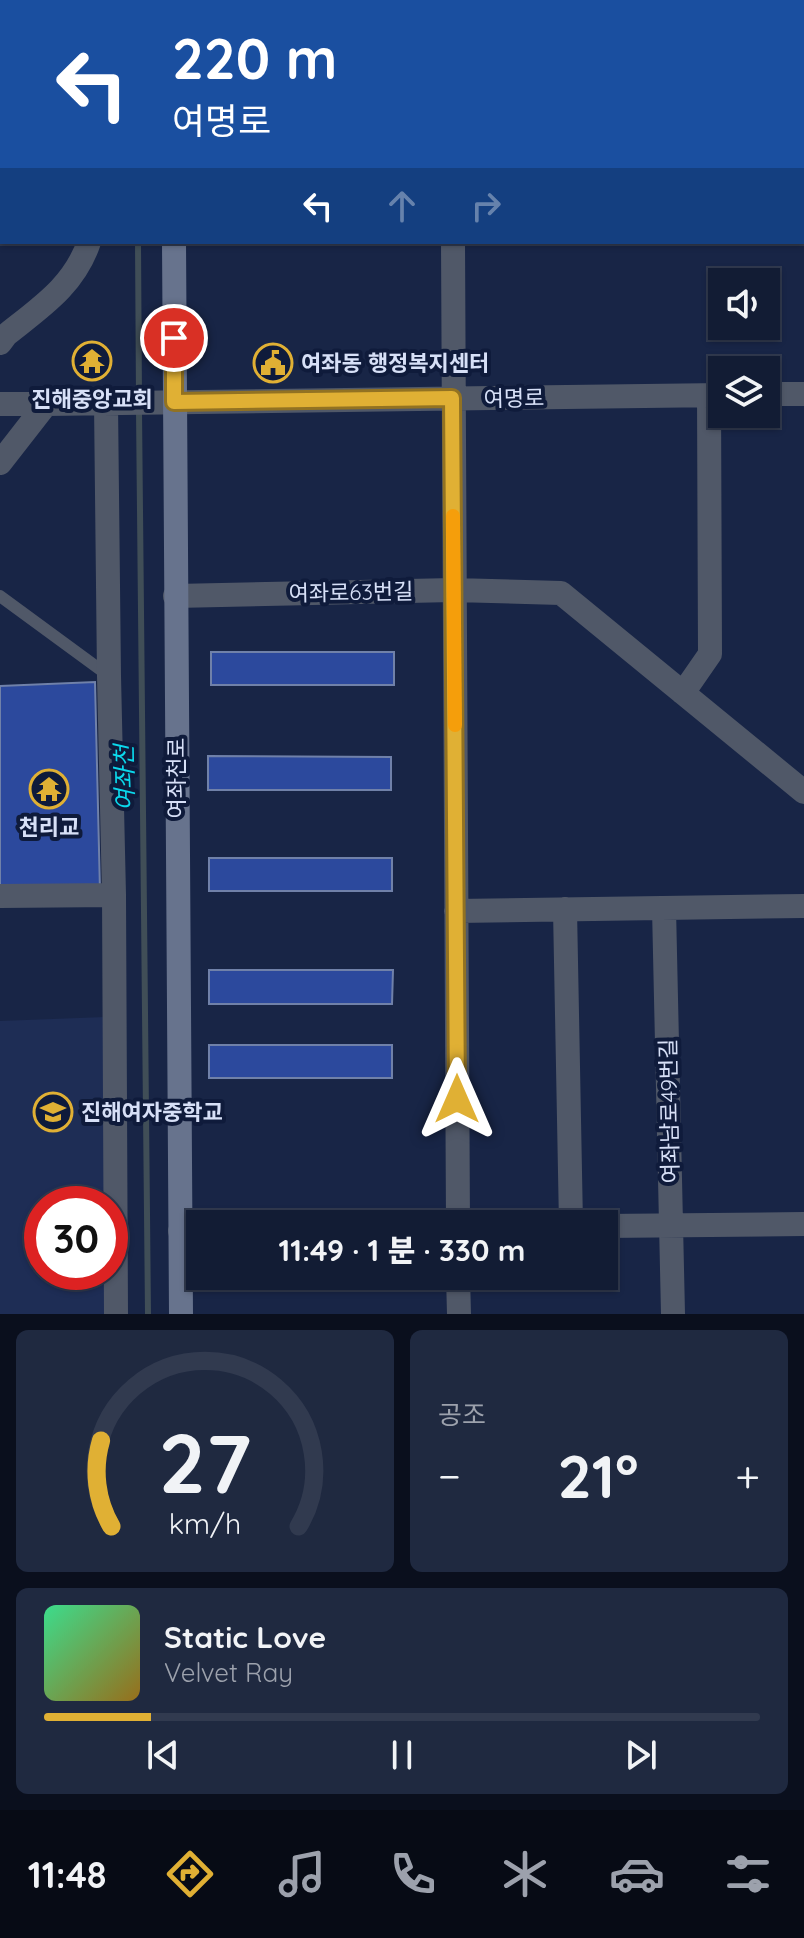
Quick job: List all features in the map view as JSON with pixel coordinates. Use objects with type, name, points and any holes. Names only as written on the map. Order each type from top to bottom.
[{"type":"street","points":[[0,343],[64,288],[77,270],[88,244]]},
{"type":"street","name":"여좌천로","points":[[174,244],[175,596],[190,1210]]},
{"type":"street","points":[[453,244],[458,1210]]},
{"type":"street","points":[[780,394],[804,394]]},
{"type":"street","name":"여명로","points":[[0,404],[708,395]]},
{"type":"street","points":[[106,403],[114,895],[116,1314]]},
{"type":"street","points":[[0,463],[46,404]]},
{"type":"street","points":[[683,693],[710,654],[714,428]]},
{"type":"street","name":"여좌로63번길","points":[[175,596],[454,590],[561,593],[804,792]]},
{"type":"street","points":[[0,896],[114,895]]},
{"type":"street","points":[[456,911],[804,906]]},
{"type":"street","name":"여좌남로49번길","points":[[664,908],[673,1314]]},
{"type":"street","points":[[565,909],[571,1210]]},
{"type":"street","points":[[618,1226],[804,1224]]},
{"type":"street","name":"여좌천로","points":[[181,1314],[186,1268]]},
{"type":"street","points":[[458,1290],[459,1314]]},
{"type":"lane","points":[[0,596],[109,676]]},
{"type":"shaded area","name":"진해여자중학교","points":[[105,1017],[107,1186],[24,1186],[24,1290],[108,1290],[109,1314],[0,1314],[0,1021]]},
{"type":"building","points":[[211,652],[394,652],[394,685],[211,685]]},
{"type":"building","name":"천리교","points":[[95,682],[100,891],[0,891],[0,686]]},
{"type":"building","points":[[208,756],[391,757],[391,790],[208,790]]},
{"type":"building","points":[[209,858],[392,858],[392,891],[209,891]]},
{"type":"building","points":[[209,970],[393,970],[392,1004],[209,1004]]},
{"type":"building","points":[[209,1045],[392,1045],[392,1078],[209,1078]]},
{"type":"waterway","name":"여좌천","points":[[138,244],[139,398]]},
{"type":"waterway","name":"여좌천","points":[[139,410],[148,1314]]},
{"type":"slow traffic","points":[[453,516],[455,725]]},
{"type":"place","name":"진해중앙교회","points":[[92,361]]},
{"type":"place","name":"여좌동 행정복지센터","points":[[273,363]]},
{"type":"place","name":"천리교","points":[[49,789]]},
{"type":"place","name":"진해여자중학교","points":[[53,1112]]},
{"type":"route","points":[[174,338],[174,402],[452,398],[457,1099]]}]
